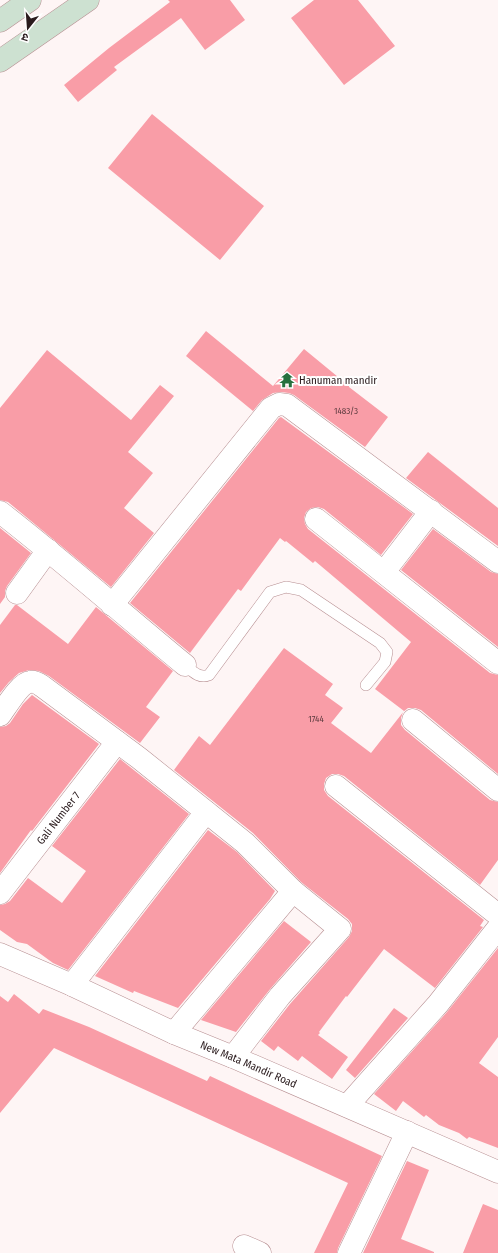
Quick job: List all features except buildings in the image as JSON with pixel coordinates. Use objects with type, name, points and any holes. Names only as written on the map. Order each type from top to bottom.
[{"type":"main road","points":[[0,21],[30,0]]},
{"type":"main road","points":[[0,61],[88,0]]},
{"type":"street","points":[[112,605],[271,408],[279,404],[288,405],[498,562]]},
{"type":"street","points":[[384,572],[431,511]]},
{"type":"street","points":[[0,512],[185,664]]},
{"type":"street","points":[[316,519],[498,663]]},
{"type":"street","points":[[17,593],[48,550]]},
{"type":"street","points":[[0,715],[17,692],[25,684],[36,682],[117,742],[245,843],[293,891],[340,929],[280,996],[233,1057]]},
{"type":"street","points":[[413,720],[498,790]]},
{"type":"street","name":"Gali Number 7","points":[[0,893],[117,742]]},
{"type":"street","points":[[336,786],[498,915]]},
{"type":"street","points":[[72,985],[206,812]]},
{"type":"street","points":[[174,1033],[293,891]]},
{"type":"street","points":[[347,1106],[438,1004],[498,928]]},
{"type":"street","name":"New Mata Mandir Road","points":[[0,954],[72,985],[174,1033],[497,1170]]},
{"type":"street","points":[[349,1253],[407,1132]]},
{"type":"lane","points":[[185,664],[198,675],[209,675],[270,592],[286,588],[301,590],[380,642],[387,652],[385,662],[366,685]]},
{"type":"place","name":"Hanuman mandir","points":[[287,380]]}]
